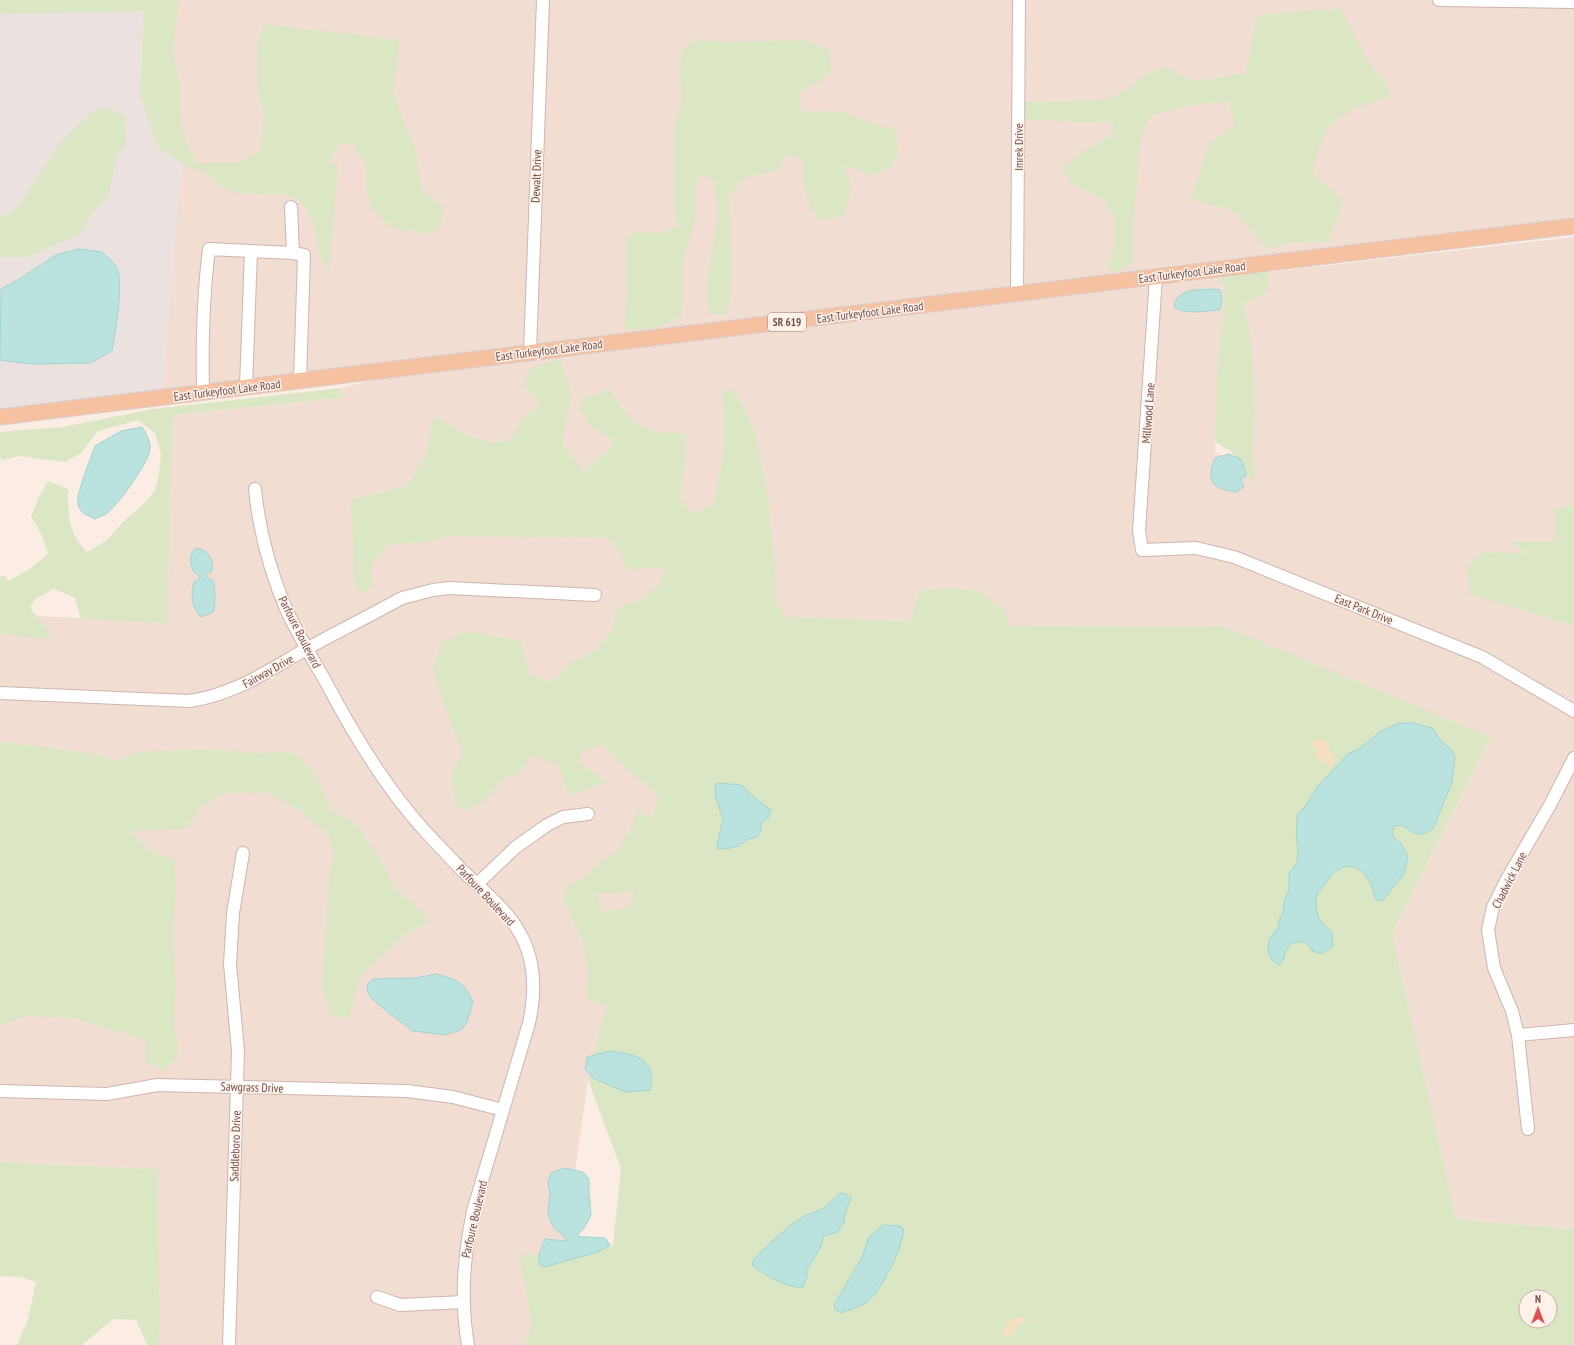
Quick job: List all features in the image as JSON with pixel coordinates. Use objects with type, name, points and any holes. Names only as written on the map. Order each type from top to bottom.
[{"type":"main road","name":"East Turkeyfoot Lake Road","points":[[0,417],[1574,226]]},
{"type":"street","name":"Dewalt Drive","points":[[530,352],[543,0]]},
{"type":"street","name":"Imrek Drive","points":[[1017,294],[1019,0]]},
{"type":"street","points":[[1439,0],[1574,2]]},
{"type":"street","points":[[291,207],[293,253]]},
{"type":"street","points":[[203,393],[203,353],[209,249],[293,253],[304,255],[300,381]]},
{"type":"street","points":[[246,387],[251,251]]},
{"type":"street","name":"Millwood Lane","points":[[1142,550],[1139,531],[1156,277]]},
{"type":"street","name":"Parfoure Boulevard","points":[[255,489],[260,529],[270,564],[287,610],[344,716],[373,764],[424,830],[510,918],[519,930],[526,944],[534,974],[534,1002],[529,1023],[473,1211],[468,1235],[464,1260],[463,1302],[468,1345]]},
{"type":"street","name":"East Park Drive","points":[[1142,550],[1196,548],[1234,557],[1482,657],[1574,711]]},
{"type":"street","name":"Fairway Drive","points":[[0,694],[189,701],[205,699],[221,694],[250,681],[307,648],[402,598],[433,590],[449,588],[595,595]]},
{"type":"street","name":"Chadwick Lane","points":[[1528,1129],[1518,1035],[1512,1011],[1494,968],[1488,930],[1493,908],[1507,879],[1550,805],[1574,758]]},
{"type":"street","points":[[477,884],[516,847],[547,826],[563,817],[588,814]]},
{"type":"street","name":"Saddleboro Drive","points":[[229,1345],[238,1051],[230,964],[233,913],[243,853]]},
{"type":"street","points":[[1518,1035],[1574,1030]]},
{"type":"street","name":"Sawgrass Drive","points":[[0,1091],[107,1094],[157,1085],[237,1086],[427,1093],[452,1097],[503,1110]]},
{"type":"street","points":[[377,1297],[400,1305],[463,1302]]},
{"type":"shaded area","points":[[0,0],[1574,0],[1574,220],[162,398],[163,389],[0,409]]},
{"type":"shaded area","points":[[144,11],[141,95],[156,145],[182,163],[163,389],[0,409],[0,14]]},
{"type":"shaded area","points":[[1574,237],[1574,505],[1555,508],[1556,541],[1509,541],[1525,553],[1483,552],[1574,623],[1574,1229],[1456,1219],[1392,933],[1491,738],[1225,627],[1008,626],[786,617],[775,599],[776,572],[767,491],[755,431],[745,409],[733,389],[722,393],[724,413],[723,456],[713,504],[693,514],[680,498],[685,463],[686,434],[657,432],[632,421],[608,388],[593,396],[590,425],[614,442],[584,472],[562,442],[572,396],[541,403],[520,422],[512,438],[495,443],[469,436],[433,416],[426,454],[406,486],[367,496],[376,534],[670,539],[700,625],[588,1080],[550,1345],[160,1345],[158,1169],[0,1162],[0,614],[167,623],[173,415],[343,398],[340,388],[395,375],[1219,278],[1224,286],[1224,306],[1217,371],[1215,452],[1255,470],[1253,454],[1255,413],[1254,376],[1251,339],[1243,303],[1268,293],[1269,272]]},
{"type":"green space","points":[[0,0],[179,0],[173,55],[180,85],[180,116],[186,144],[197,163],[239,163],[261,150],[264,116],[258,91],[257,45],[264,24],[400,40],[393,92],[416,149],[422,190],[444,207],[441,224],[430,234],[392,228],[373,210],[367,193],[366,168],[354,145],[338,144],[328,164],[338,164],[329,275],[318,250],[315,230],[309,212],[298,199],[283,194],[258,195],[236,193],[220,187],[205,173],[182,163],[156,145],[141,94],[144,11],[0,14]]},
{"type":"green space","points":[[1341,8],[1370,65],[1388,85],[1390,97],[1354,108],[1329,126],[1319,148],[1312,176],[1332,189],[1342,200],[1339,217],[1326,242],[1288,243],[1265,248],[1248,225],[1231,210],[1191,200],[1209,143],[1235,126],[1228,101],[1183,107],[1152,116],[1141,133],[1132,240],[1133,262],[1118,272],[1106,270],[1115,247],[1115,220],[1105,201],[1071,184],[1062,168],[1093,145],[1112,135],[1113,122],[1080,123],[1052,120],[1024,120],[1025,102],[1102,100],[1127,90],[1148,73],[1165,67],[1194,81],[1246,73],[1257,15]]},
{"type":"green space","points":[[695,39],[725,42],[805,40],[829,49],[832,73],[798,95],[803,111],[843,112],[877,125],[896,130],[897,154],[890,168],[871,175],[843,165],[850,180],[850,196],[843,217],[822,220],[811,210],[804,186],[803,160],[787,154],[778,170],[743,178],[729,197],[732,272],[730,301],[727,315],[710,315],[708,306],[708,276],[716,228],[716,195],[715,182],[702,174],[696,184],[696,216],[682,265],[683,297],[681,317],[652,329],[624,329],[627,296],[626,240],[635,230],[655,234],[677,227],[674,202],[674,146],[675,126],[682,99],[680,75],[681,54]]},
{"type":"green space","points":[[101,108],[113,109],[125,117],[126,144],[116,156],[109,196],[91,213],[82,232],[72,238],[27,257],[0,257],[0,217],[11,212],[20,204],[58,146],[73,129]]},
{"type":"green space","points":[[1269,272],[1268,293],[1243,303],[1251,339],[1254,376],[1255,413],[1253,454],[1255,470],[1253,484],[1246,476],[1231,451],[1215,442],[1217,371],[1224,306],[1224,286],[1219,278],[1242,274]]},
{"type":"green space","points":[[559,359],[572,396],[562,442],[584,472],[614,442],[590,425],[580,410],[584,396],[593,396],[608,388],[632,421],[657,432],[686,434],[685,463],[680,498],[693,514],[713,504],[723,456],[724,413],[722,393],[733,389],[745,409],[755,431],[767,491],[776,572],[775,599],[786,617],[910,621],[920,590],[950,588],[978,590],[1007,613],[1008,626],[1225,627],[1491,737],[1392,933],[1456,1219],[1574,1229],[1574,1345],[524,1345],[532,1327],[525,1283],[519,1259],[525,1253],[539,1255],[539,1264],[598,1252],[610,1245],[613,1245],[621,1169],[588,1080],[606,1004],[596,1003],[587,998],[588,971],[583,940],[564,901],[567,886],[585,877],[600,862],[615,853],[630,831],[638,809],[652,819],[658,796],[602,745],[581,752],[579,763],[607,782],[569,796],[557,764],[533,755],[519,774],[505,777],[484,801],[467,811],[458,807],[455,802],[452,774],[462,753],[433,668],[443,643],[465,631],[521,641],[529,673],[550,682],[568,665],[598,648],[613,629],[616,608],[641,599],[658,587],[665,568],[627,570],[621,556],[609,538],[452,536],[427,542],[389,545],[371,565],[372,587],[361,594],[354,582],[351,500],[406,486],[426,454],[433,416],[469,436],[495,443],[512,438],[520,422],[541,403],[522,386],[531,368]],"holes":[[[634,891],[630,907],[603,912],[596,893]]]},
{"type":"green space","points":[[340,388],[343,398],[173,415],[167,623],[81,619],[75,598],[54,589],[35,599],[30,608],[50,632],[45,639],[0,634],[0,576],[5,576],[9,581],[31,568],[48,554],[42,536],[31,516],[48,481],[68,489],[69,515],[72,530],[80,544],[87,552],[106,541],[128,517],[142,506],[155,490],[159,474],[161,454],[155,433],[138,420],[98,431],[81,453],[65,462],[19,456],[2,460],[0,457],[0,432],[63,427],[153,409]]},
{"type":"green space","points":[[1574,505],[1574,626],[1469,594],[1467,566],[1483,552],[1525,553],[1508,541],[1555,541],[1555,508]]},
{"type":"green space","points":[[0,741],[89,753],[116,760],[139,752],[202,749],[260,753],[292,752],[312,768],[334,813],[354,822],[375,851],[397,891],[420,908],[429,922],[403,936],[359,978],[349,1019],[331,1014],[322,988],[329,880],[333,854],[328,834],[303,814],[269,792],[223,794],[200,807],[186,829],[145,830],[131,832],[150,851],[175,860],[176,894],[173,934],[176,987],[174,1024],[178,1051],[176,1060],[161,1071],[145,1061],[146,1040],[73,1018],[29,1016],[0,1025]]},
{"type":"green space","points":[[0,1162],[158,1169],[160,1345],[147,1345],[136,1320],[113,1319],[82,1345],[17,1345],[28,1320],[36,1282],[20,1277],[0,1276]]},
{"type":"sand","points":[[1322,739],[1327,742],[1329,750],[1335,758],[1333,765],[1331,766],[1314,754],[1319,749],[1313,746],[1312,743],[1316,740]]},
{"type":"sand","points":[[1023,1317],[1025,1322],[1017,1325],[1012,1334],[1006,1336],[1003,1333],[1005,1326],[1010,1319]]},
{"type":"water","points":[[79,249],[102,252],[117,268],[120,286],[117,321],[112,351],[90,363],[31,364],[0,360],[1,289],[56,255]]},
{"type":"water","points":[[1195,290],[1220,290],[1221,292],[1222,303],[1219,310],[1189,312],[1174,307],[1179,296],[1184,293]]},
{"type":"water","points":[[142,427],[147,435],[150,450],[144,465],[131,484],[118,502],[106,514],[95,519],[83,513],[78,506],[78,496],[95,446],[121,431]]},
{"type":"water","points":[[1229,454],[1241,459],[1246,474],[1246,476],[1240,479],[1244,486],[1237,492],[1222,489],[1213,483],[1211,479],[1212,466],[1215,458]]},
{"type":"water","points":[[197,548],[205,551],[210,556],[212,571],[206,574],[208,578],[213,581],[215,593],[215,605],[213,612],[201,617],[194,605],[192,596],[194,582],[200,578],[198,574],[194,572],[191,562],[192,553]]},
{"type":"water","points":[[1399,723],[1413,723],[1432,728],[1455,756],[1452,782],[1433,829],[1426,833],[1420,834],[1412,832],[1401,825],[1394,827],[1392,832],[1393,837],[1401,843],[1408,857],[1404,874],[1384,899],[1379,901],[1375,898],[1374,892],[1366,875],[1356,868],[1350,866],[1344,867],[1340,868],[1334,873],[1318,892],[1316,905],[1317,913],[1321,921],[1332,933],[1333,946],[1321,954],[1312,951],[1311,948],[1305,943],[1295,942],[1289,946],[1283,961],[1279,965],[1275,963],[1270,956],[1268,948],[1272,935],[1279,927],[1278,922],[1284,911],[1283,905],[1289,890],[1289,873],[1297,863],[1297,815],[1305,807],[1317,787],[1349,753],[1359,749],[1381,731]]},
{"type":"water","points":[[717,783],[742,785],[750,794],[771,810],[768,818],[762,823],[757,837],[748,839],[739,846],[718,849],[717,845],[723,819],[716,798],[715,785]]},
{"type":"water","points":[[437,974],[460,983],[473,1002],[467,1022],[462,1029],[446,1035],[413,1031],[371,998],[367,990],[368,984],[373,979],[416,978]]},
{"type":"water","points":[[609,1051],[635,1056],[647,1064],[651,1079],[650,1090],[625,1092],[593,1078],[585,1069],[587,1057]]},
{"type":"water","points":[[564,1168],[583,1172],[589,1179],[591,1215],[584,1228],[577,1236],[605,1238],[610,1245],[598,1252],[544,1267],[539,1264],[539,1255],[545,1239],[567,1241],[562,1234],[554,1228],[548,1214],[550,1193],[548,1183],[551,1173]]},
{"type":"water","points":[[842,1193],[851,1198],[845,1214],[844,1222],[838,1232],[824,1236],[820,1248],[807,1270],[807,1276],[803,1287],[791,1286],[776,1280],[762,1273],[752,1265],[754,1259],[791,1225],[803,1217],[826,1206],[836,1196]]},
{"type":"water","points":[[883,1225],[900,1226],[904,1230],[899,1248],[890,1269],[879,1288],[867,1302],[841,1313],[835,1309],[834,1305],[862,1257],[869,1237]]}]
